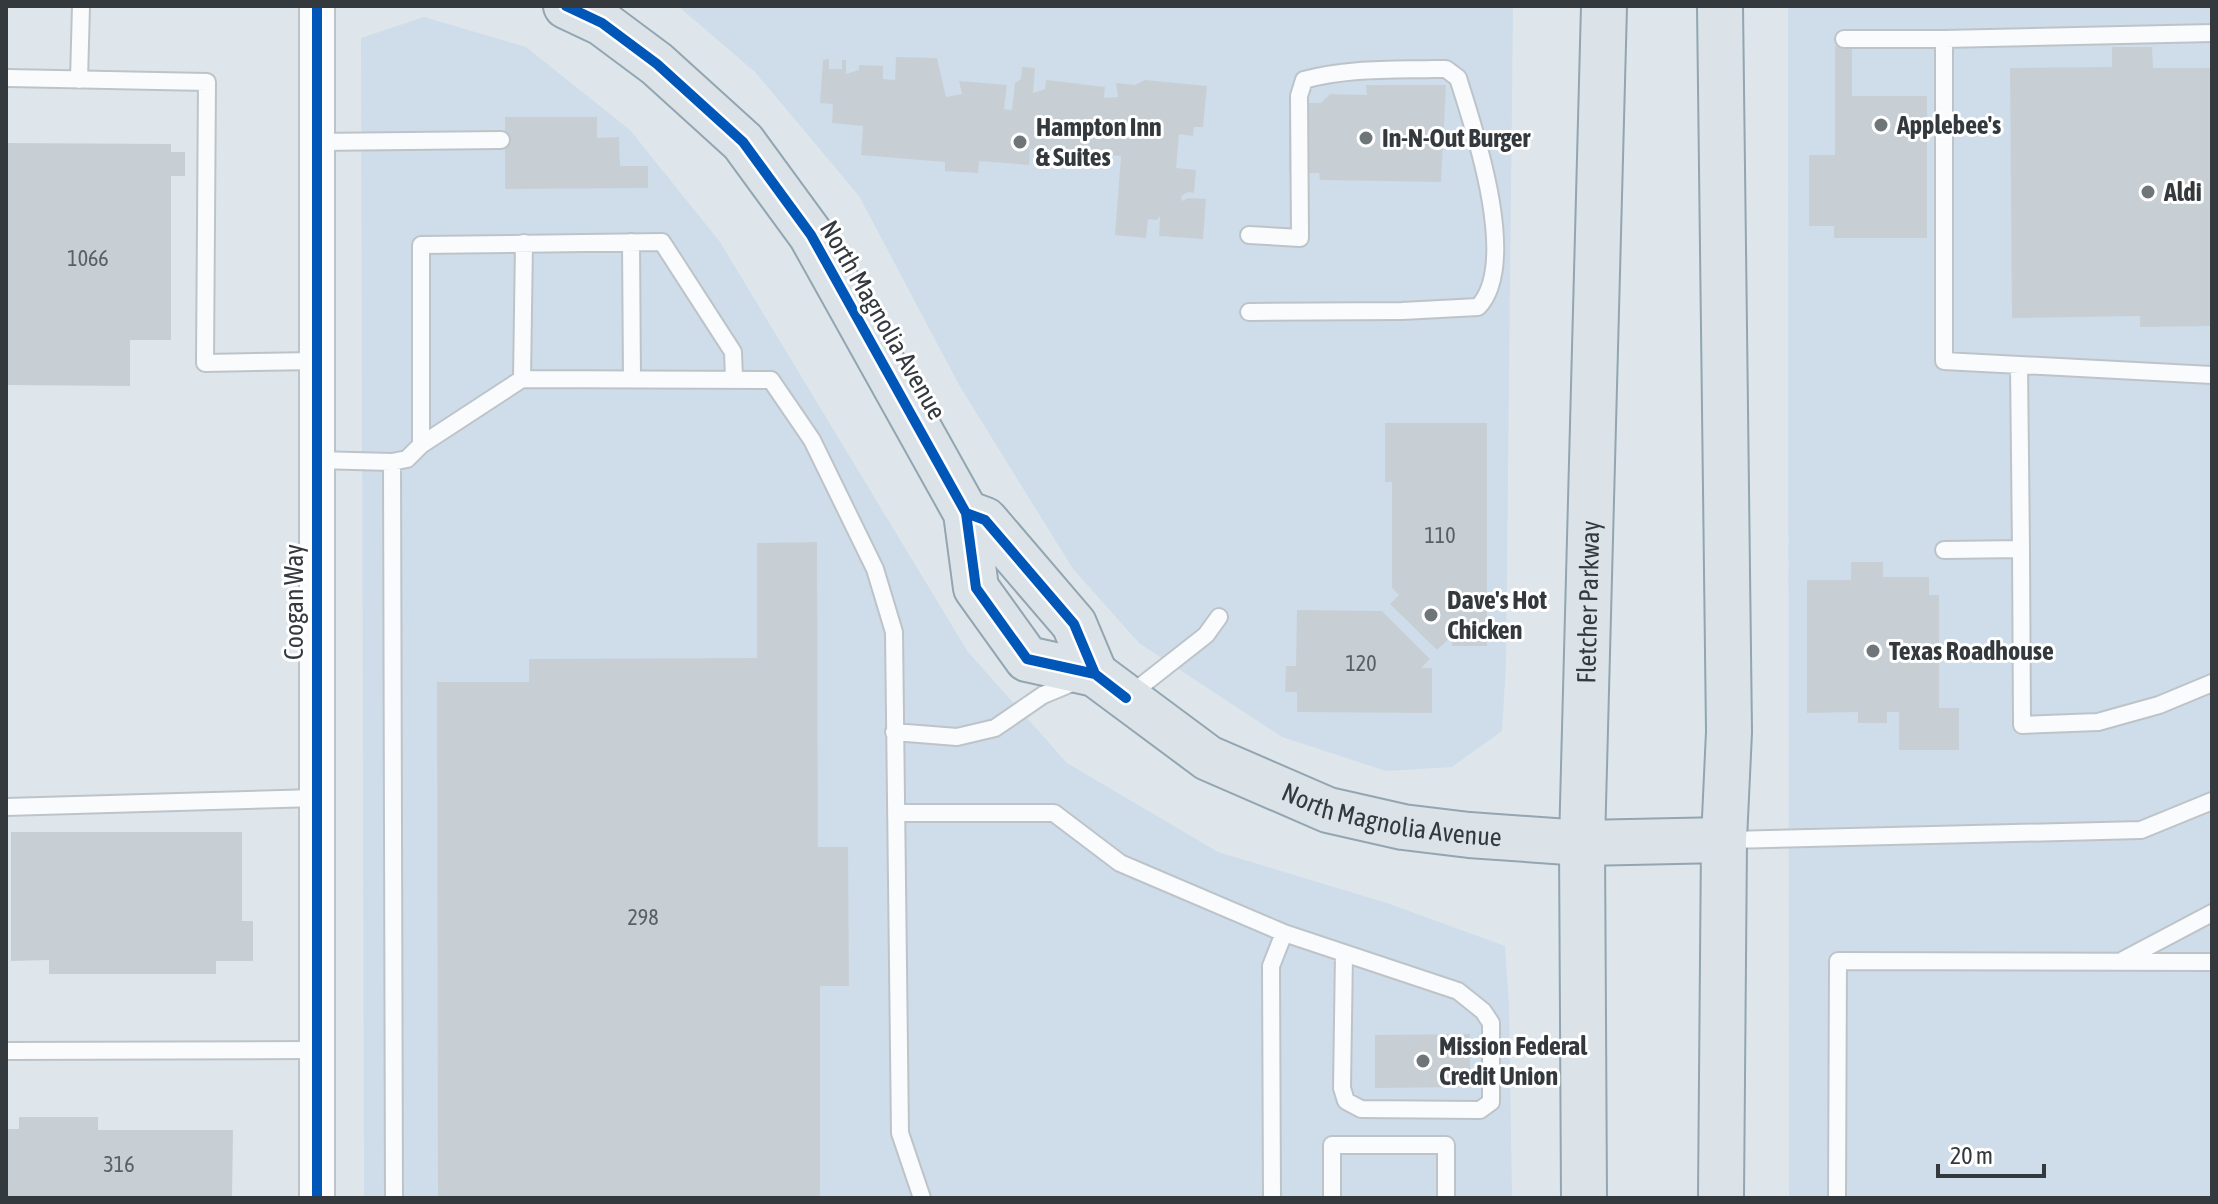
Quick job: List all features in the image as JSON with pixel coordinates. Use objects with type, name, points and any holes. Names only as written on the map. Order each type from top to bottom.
[{"type":"main road","name":"North Magnolia Avenue","points":[[566,6],[602,23],[657,64],[743,142],[811,235],[966,513],[976,588],[1027,659],[1110,686],[1208,758],[1328,810],[1403,827],[1456,834],[1582,843],[1724,840]]},
{"type":"main road","name":"Fletcher Parkway","points":[[1584,1198],[1582,843],[1604,6]]},
{"type":"main road","points":[[1720,6],[1729,732],[1724,840],[1721,1198]]},
{"type":"main road","name":"North Magnolia Avenue","points":[[966,513],[985,520],[1074,624],[1110,686]]},
{"type":"street","name":"Coogan Way","points":[[317,6],[317,1198]]},
{"type":"lane","points":[[79,80],[81,6]]},
{"type":"lane","points":[[1844,39],[2212,33]]},
{"type":"lane","points":[[1944,39],[1944,361],[2212,375]]},
{"type":"lane","points":[[1249,235],[1300,238],[1299,96],[1304,80],[1328,73],[1435,69],[1446,69],[1458,78],[1487,176],[1495,236],[1487,298],[1478,307],[1249,312]]},
{"type":"lane","points":[[8,78],[207,82],[205,363],[315,361]]},
{"type":"lane","points":[[315,142],[501,140]]},
{"type":"lane","points":[[631,242],[632,379]]},
{"type":"lane","points":[[421,445],[421,245],[662,242],[733,352],[734,379]]},
{"type":"lane","points":[[522,379],[524,243]]},
{"type":"lane","points":[[2019,365],[2022,725],[2098,722],[2159,705],[2212,683]]},
{"type":"lane","points":[[316,460],[392,462],[407,459],[421,445],[522,379],[771,380],[812,440],[875,569],[894,632],[900,1133],[922,1198]]},
{"type":"lane","points":[[392,462],[394,1198]]},
{"type":"lane","points":[[1944,550],[2021,549]]},
{"type":"lane","points":[[894,732],[957,737],[995,728],[1043,695],[1110,686],[1206,635],[1219,617]]},
{"type":"lane","points":[[6,807],[317,798]]},
{"type":"lane","points":[[1724,840],[2141,830],[2212,801]]},
{"type":"lane","points":[[896,813],[1054,813],[1120,863],[1284,933],[1344,953],[1458,991],[1483,1011],[1491,1023],[1491,1102],[1480,1110],[1361,1109],[1346,1101],[1342,1088],[1344,953]]},
{"type":"lane","points":[[2121,961],[2212,913]]},
{"type":"lane","points":[[1272,1198],[1271,966],[1284,933]]},
{"type":"lane","points":[[1837,1198],[1838,961],[2212,962]]},
{"type":"lane","points":[[6,1051],[317,1050]]},
{"type":"lane","points":[[1332,1198],[1332,1145],[1446,1145],[1446,1198]]},
{"type":"shaded area","points":[[678,6],[1513,6],[1506,663],[1502,731],[1452,767],[1386,771],[1282,737],[1139,643],[1073,569],[959,385],[859,196],[755,72]]},
{"type":"shaded area","points":[[1788,6],[2212,6],[2212,1198],[1789,1198]]},
{"type":"shaded area","points":[[424,17],[526,47],[630,130],[720,242],[968,652],[1067,763],[1218,852],[1387,903],[1505,946],[1512,1198],[364,1198],[361,38]]},
{"type":"building","name":"Applebee's","points":[[1835,46],[1852,46],[1852,96],[1927,96],[1927,238],[1834,238],[1834,226],[1809,226],[1809,155],[1835,155]]},
{"type":"building","name":"Aldi","points":[[2112,47],[2152,47],[2153,68],[2212,68],[2212,326],[2140,327],[2140,316],[2012,318],[2010,68],[2112,67]]},
{"type":"building","name":"Hampton Inn & Suites","points":[[896,57],[937,58],[946,97],[962,94],[959,81],[1007,85],[1004,109],[1012,110],[1015,83],[1021,79],[1022,67],[1035,68],[1033,93],[1045,89],[1046,80],[1105,87],[1104,98],[1118,97],[1116,83],[1135,85],[1145,80],[1207,86],[1203,127],[1194,127],[1193,136],[1179,134],[1176,168],[1196,170],[1194,193],[1181,196],[1182,201],[1188,198],[1206,199],[1203,239],[1159,236],[1160,216],[1157,220],[1148,219],[1146,238],[1115,235],[1121,156],[1109,155],[1109,164],[1045,158],[1045,150],[1030,149],[1029,165],[979,161],[978,173],[945,171],[945,162],[861,155],[863,126],[832,123],[833,104],[820,103],[823,60],[829,59],[829,69],[842,69],[842,60],[846,60],[846,74],[859,70],[859,65],[883,66],[883,79],[895,80]]},
{"type":"building","name":"In-N-Out Burger","points":[[1366,85],[1446,85],[1441,182],[1320,180],[1319,173],[1289,173],[1289,103],[1321,103],[1330,94],[1367,95]]},
{"type":"building","points":[[505,117],[597,117],[597,138],[619,137],[620,166],[648,166],[648,188],[505,189]]},
{"type":"building","points":[[6,143],[171,144],[171,152],[185,152],[185,176],[171,176],[171,340],[130,340],[130,386],[6,385]]},
{"type":"building","points":[[1385,423],[1487,423],[1487,646],[1452,646],[1452,636],[1437,650],[1390,604],[1399,595],[1392,588],[1392,482],[1385,482]]},
{"type":"building","points":[[817,542],[818,847],[848,847],[849,986],[820,986],[820,1198],[438,1198],[437,682],[529,682],[529,659],[757,658],[757,543]]},
{"type":"building","name":"Texas Roadhouse","points":[[1851,562],[1883,562],[1883,577],[1929,577],[1929,595],[1939,595],[1939,708],[1959,708],[1959,750],[1899,750],[1899,712],[1887,712],[1887,723],[1858,723],[1858,712],[1807,713],[1807,580],[1851,580]]},
{"type":"building","points":[[1297,610],[1382,611],[1430,659],[1421,668],[1432,668],[1432,713],[1297,712],[1297,692],[1285,692],[1286,666],[1296,666]]},
{"type":"building","points":[[11,832],[242,832],[242,921],[253,921],[253,961],[216,961],[216,974],[49,974],[49,960],[11,961]]},
{"type":"building","name":"Mission Federal Credit Union","points":[[1470,1034],[1470,1087],[1375,1088],[1375,1035]]},
{"type":"building","points":[[19,1117],[98,1117],[98,1130],[233,1130],[232,1198],[6,1198],[6,1129],[19,1129]]},
{"type":"cycle path","points":[[317,6],[317,1198]]},
{"type":"cycle path","points":[[566,6],[602,23],[657,64],[743,142],[811,235],[966,513],[976,588],[1027,659],[1095,674],[1126,698]]},
{"type":"cycle path","points":[[966,513],[985,520],[1074,624],[1095,674]]},
{"type":"place","name":"Applebee's","points":[[1881,125]]},
{"type":"place","name":"In-N-Out Burger","points":[[1366,138]]},
{"type":"place","name":"Hampton Inn & Suites","points":[[1020,142]]},
{"type":"place","name":"Aldi","points":[[2148,192]]},
{"type":"place","name":"Dave's Hot Chicken","points":[[1431,615]]},
{"type":"place","name":"Texas Roadhouse","points":[[1873,651]]},
{"type":"place","name":"Mission Federal Credit Union","points":[[1423,1061]]}]
